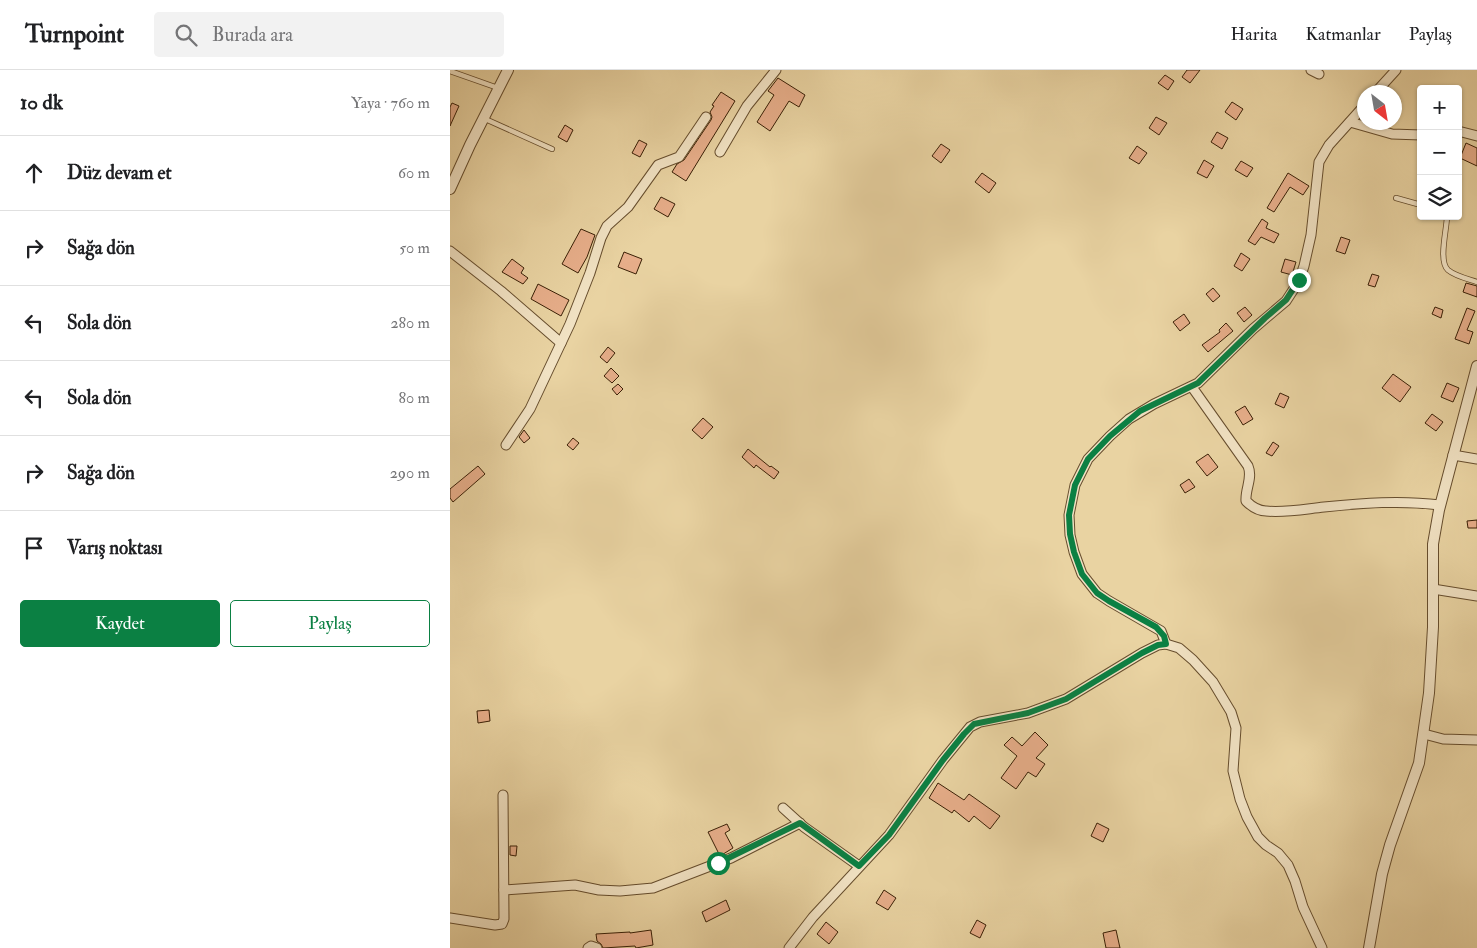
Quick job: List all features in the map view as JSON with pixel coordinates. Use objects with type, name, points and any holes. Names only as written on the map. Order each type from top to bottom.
[{"type":"street","points":[[450,189],[508,70]]},
{"type":"street","points":[[720,152],[748,106],[776,70]]},
{"type":"street","points":[[1382,85],[1396,70]]},
{"type":"street","points":[[1166,644],[1164,636],[1156,627],[1118,608],[1097,593],[1082,574],[1070,534],[1069,515],[1075,485],[1082,469],[1096,449],[1129,419],[1140,411],[1198,383],[1292,294],[1304,266],[1311,235],[1319,162],[1329,144],[1357,114]]},
{"type":"street","points":[[506,445],[530,409],[561,343],[585,288],[601,238],[608,226],[628,207],[658,166],[667,160],[679,157],[706,117]]},
{"type":"street","points":[[1350,122],[1392,134],[1417,135]]},
{"type":"street","points":[[1462,131],[1477,136]]},
{"type":"street","points":[[450,251],[501,291],[561,343]]},
{"type":"street","points":[[1369,948],[1382,874],[1390,845],[1417,770],[1424,734],[1430,683],[1433,544],[1440,505],[1477,366]]},
{"type":"street","points":[[1192,387],[1248,466],[1250,476],[1246,501],[1255,509],[1265,512],[1283,511],[1378,502],[1440,505]]},
{"type":"street","points":[[1453,455],[1477,459]]},
{"type":"street","points":[[1433,589],[1477,596]]},
{"type":"street","points":[[789,948],[813,917],[889,835],[943,760],[974,724],[1028,713],[1066,699],[1142,653],[1158,645],[1166,644],[1179,648],[1193,660],[1213,682],[1231,712],[1236,728],[1233,771],[1240,799],[1258,837],[1278,853],[1288,866],[1295,880],[1303,908],[1322,948]]},
{"type":"street","points":[[1424,734],[1443,739],[1477,740]]},
{"type":"street","points":[[450,918],[499,925],[504,919],[503,795]]},
{"type":"street","points":[[783,808],[800,823],[859,866]]},
{"type":"street","points":[[504,890],[575,885],[598,890],[620,891],[653,888],[731,858],[800,823]]},
{"type":"street","points":[[588,948],[591,946],[597,948]]},
{"type":"lane","points":[[450,70],[498,88]]},
{"type":"lane","points":[[483,118],[552,149]]},
{"type":"lane","points":[[1396,198],[1417,204]]},
{"type":"lane","points":[[1447,220],[1444,243],[1444,263],[1446,268],[1453,273],[1477,282]]},
{"type":"building","points":[[1187,70],[1200,70],[1190,83],[1182,77]]},
{"type":"building","points":[[1165,75],[1174,81],[1168,90],[1158,83]]},
{"type":"building","points":[[778,78],[805,95],[799,107],[789,101],[770,131],[757,122],[774,95],[768,91]]},
{"type":"building","points":[[721,92],[735,101],[686,181],[672,172],[677,164],[684,160],[711,120],[710,112],[714,106],[712,105]]},
{"type":"building","points":[[1232,102],[1243,109],[1236,120],[1225,112]]},
{"type":"building","points":[[452,103],[459,106],[450,126],[450,107]]},
{"type":"building","points":[[1156,117],[1167,123],[1159,135],[1149,128]]},
{"type":"building","points":[[565,125],[573,130],[567,142],[558,137]]},
{"type":"building","points":[[1217,132],[1228,138],[1222,149],[1211,142]]},
{"type":"building","points":[[639,140],[647,144],[640,157],[632,153]]},
{"type":"building","points":[[1466,143],[1477,148],[1477,166],[1462,159]]},
{"type":"building","points":[[941,144],[950,150],[941,163],[932,156]]},
{"type":"building","points":[[1137,146],[1147,153],[1139,164],[1129,158]]},
{"type":"building","points":[[1204,160],[1214,166],[1207,178],[1197,173]]},
{"type":"building","points":[[1241,161],[1253,168],[1247,177],[1235,170]]},
{"type":"building","points":[[982,173],[996,183],[989,193],[975,182]]},
{"type":"building","points":[[1288,173],[1309,186],[1303,195],[1290,187],[1274,212],[1267,208]]},
{"type":"building","points":[[661,197],[675,204],[668,217],[654,209]]},
{"type":"building","points":[[1262,219],[1268,223],[1266,228],[1279,234],[1274,243],[1261,237],[1255,245],[1248,241]]},
{"type":"building","points":[[581,229],[595,235],[587,257],[578,273],[562,264]]},
{"type":"building","points":[[1341,237],[1350,240],[1345,254],[1336,251]]},
{"type":"building","points":[[624,252],[642,259],[636,274],[618,267]]},
{"type":"building","points":[[1241,253],[1250,259],[1242,271],[1234,266]]},
{"type":"building","points":[[512,259],[524,268],[521,273],[528,278],[523,284],[502,272]]},
{"type":"building","points":[[1285,259],[1296,262],[1292,275],[1281,272]]},
{"type":"building","points":[[1372,274],[1379,276],[1375,287],[1368,285]]},
{"type":"building","points":[[1466,283],[1477,286],[1477,297],[1463,292]]},
{"type":"building","points":[[538,284],[569,300],[561,316],[531,299]]},
{"type":"building","points":[[1213,288],[1220,296],[1213,302],[1206,294]]},
{"type":"building","points":[[1245,307],[1252,315],[1244,322],[1237,313]]},
{"type":"building","points":[[1435,307],[1443,310],[1441,318],[1432,314]]},
{"type":"building","points":[[1467,308],[1475,311],[1467,330],[1473,332],[1469,344],[1455,339]]},
{"type":"building","points":[[1184,314],[1190,323],[1180,331],[1173,322]]},
{"type":"building","points":[[1226,323],[1233,331],[1208,352],[1202,345],[1220,332],[1219,330]]},
{"type":"building","points":[[608,347],[615,353],[607,363],[600,357]]},
{"type":"building","points":[[611,368],[619,376],[612,383],[604,376]]},
{"type":"building","points":[[1393,374],[1411,387],[1400,402],[1382,388]]},
{"type":"building","points":[[1447,383],[1459,388],[1453,402],[1441,397]]},
{"type":"building","points":[[618,384],[623,389],[617,395],[612,389]]},
{"type":"building","points":[[1280,393],[1289,397],[1284,408],[1275,404]]},
{"type":"building","points":[[1245,406],[1253,419],[1243,425],[1235,412]]},
{"type":"building","points":[[1432,414],[1443,422],[1436,431],[1425,423]]},
{"type":"building","points":[[703,418],[713,427],[702,439],[692,430]]},
{"type":"building","points":[[524,430],[530,438],[524,443],[519,437]]},
{"type":"building","points":[[573,438],[579,443],[573,450],[567,445]]},
{"type":"building","points":[[1273,442],[1279,446],[1272,456],[1266,453]]},
{"type":"building","points":[[748,449],[779,472],[774,479],[756,465],[754,468],[742,457]]},
{"type":"building","points":[[1208,454],[1218,467],[1207,476],[1196,462]]},
{"type":"building","points":[[478,466],[485,474],[453,502],[450,498],[450,489]]},
{"type":"building","points":[[1189,479],[1195,487],[1185,493],[1180,485]]},
{"type":"building","points":[[1477,520],[1477,528],[1468,528],[1467,521]]},
{"type":"building","points":[[489,710],[490,721],[478,723],[477,711]]},
{"type":"building","points":[[1035,732],[1048,745],[1036,758],[1045,764],[1036,777],[1028,772],[1016,789],[1001,778],[1017,756],[1004,745],[1012,737],[1022,746]]},
{"type":"building","points":[[938,783],[964,800],[969,794],[1000,816],[990,829],[974,816],[969,822],[954,810],[952,813],[929,798]]},
{"type":"building","points":[[1097,823],[1109,829],[1103,842],[1091,836]]},
{"type":"building","points":[[727,824],[730,830],[725,833],[733,848],[720,856],[708,832]]},
{"type":"building","points":[[510,846],[517,846],[516,856],[510,855]]},
{"type":"building","points":[[884,890],[896,898],[888,910],[876,903]]},
{"type":"building","points":[[726,900],[730,910],[706,922],[702,912]]},
{"type":"building","points":[[977,920],[986,925],[980,938],[970,933]]},
{"type":"building","points":[[826,922],[838,932],[829,944],[817,934]]},
{"type":"building","points":[[651,930],[653,945],[636,948],[635,946],[603,948],[597,941],[596,934],[630,933]]},
{"type":"building","points":[[1116,930],[1120,948],[1106,948],[1103,933]]},
{"type":"route","points":[[718,863],[800,823],[859,866],[889,835],[943,760],[974,724],[1028,713],[1066,699],[1142,653],[1158,645],[1166,644],[1161,631],[1118,608],[1097,593],[1082,574],[1077,564],[1070,534],[1069,515],[1075,485],[1088,459],[1110,436],[1140,411],[1198,383],[1292,294],[1299,280]]}]
